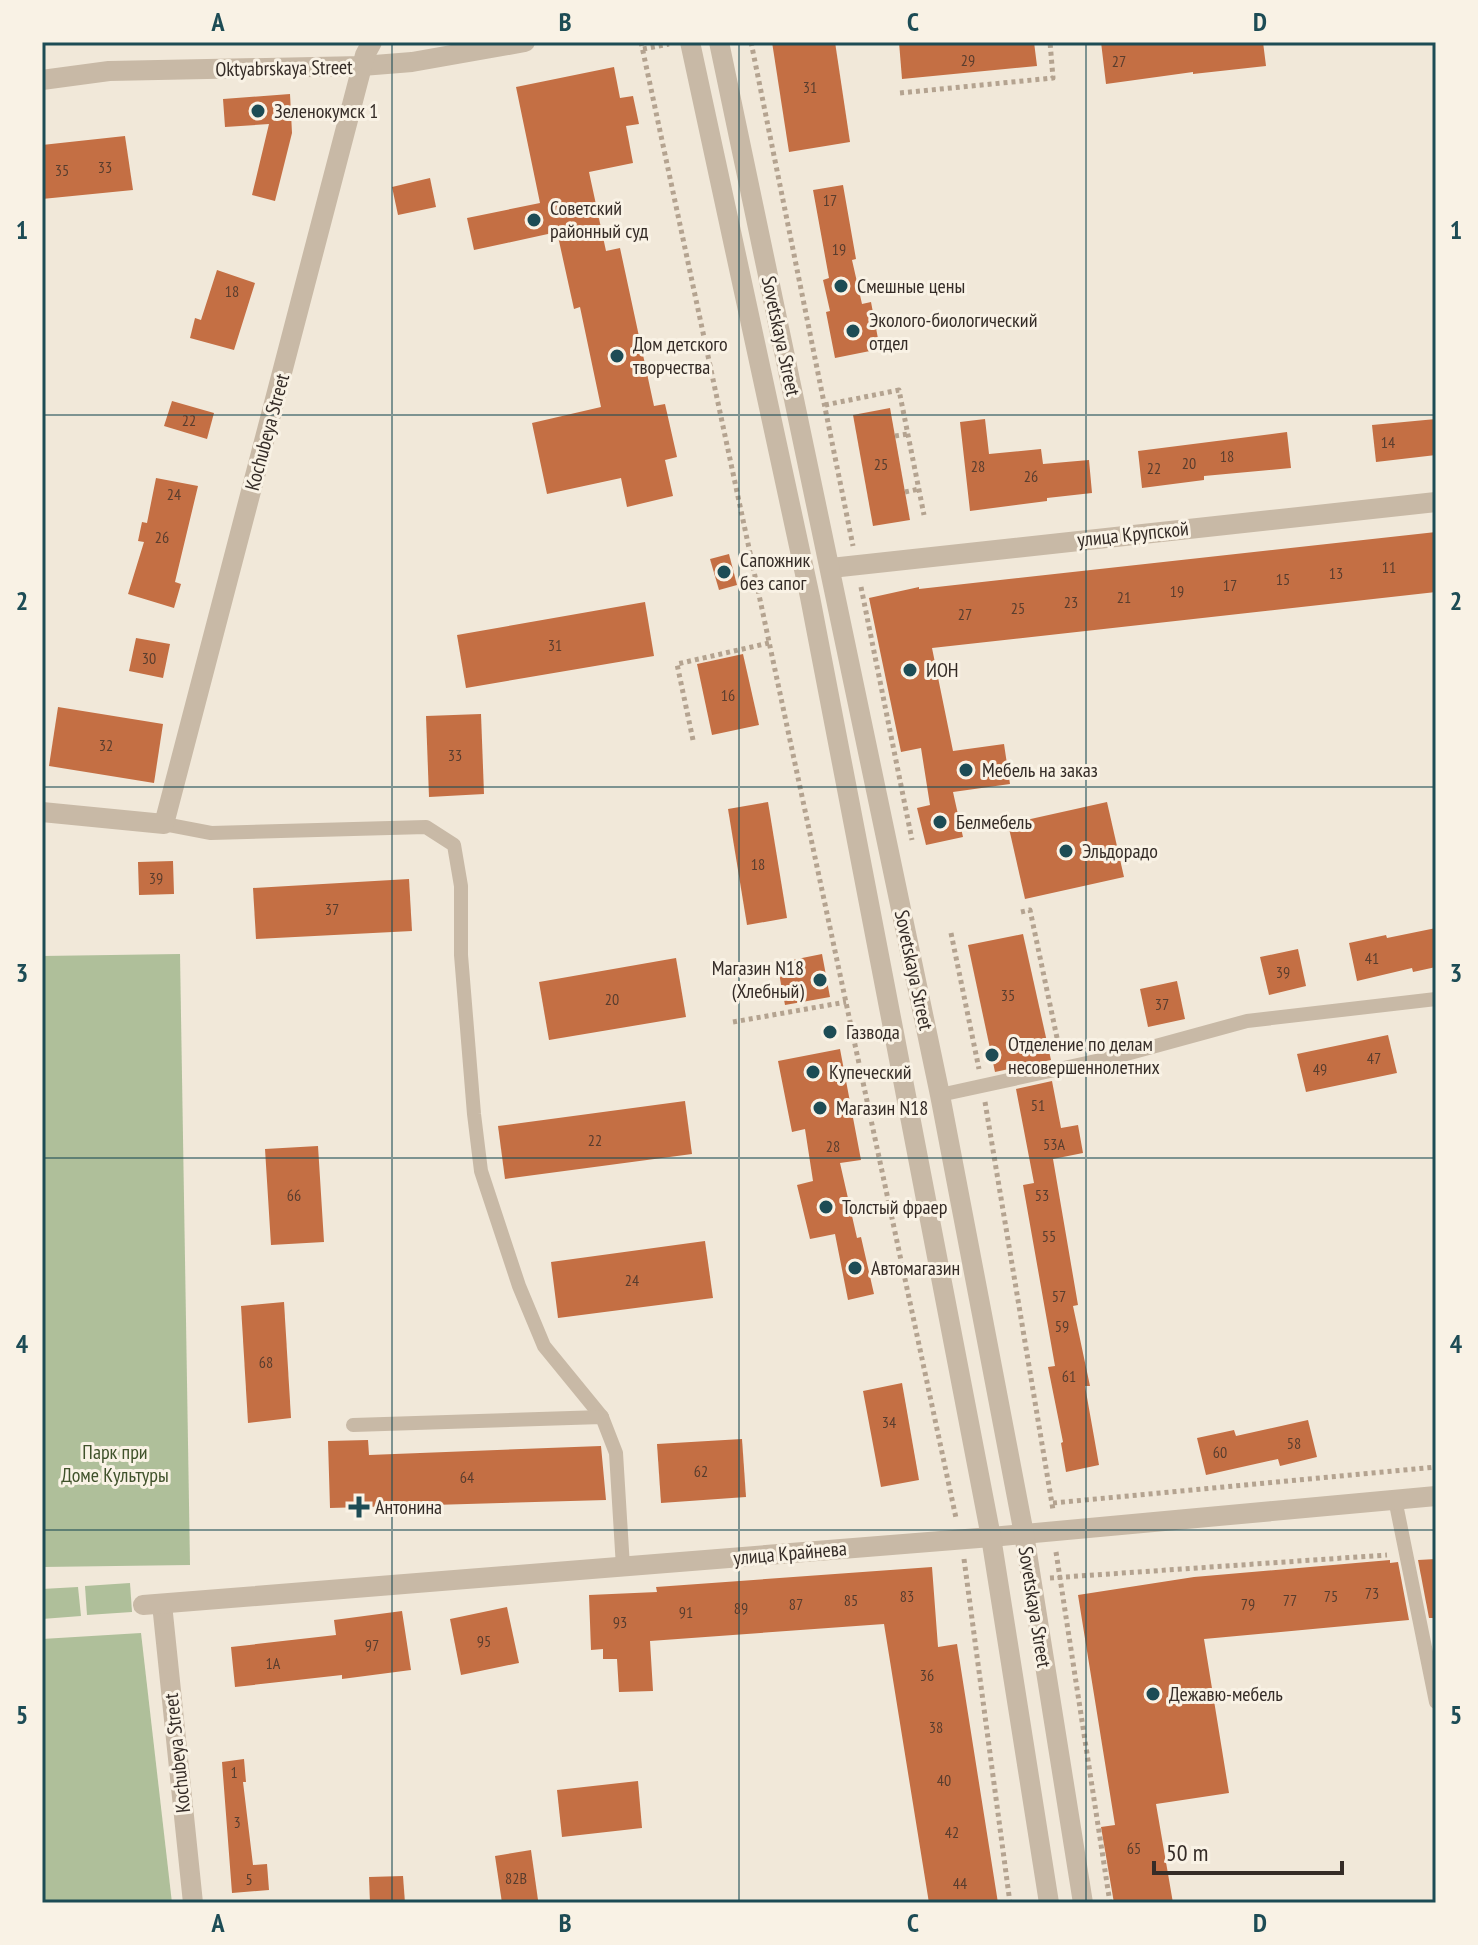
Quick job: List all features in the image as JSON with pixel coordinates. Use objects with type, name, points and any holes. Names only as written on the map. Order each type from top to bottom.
[{"type":"street","name":"Kochubeya Street","points":[[164,824],[362,66],[372,42]]},
{"type":"street","name":"Oktyabrskaya Street","points":[[42,80],[109,71],[362,66],[412,62],[525,42]]},
{"type":"street","name":"Sovetskaya Street","points":[[690,42],[810,597],[991,1537],[1049,1903]]},
{"type":"street","name":"Sovetskaya Street","points":[[719,42],[940,1095],[1024,1534],[1083,1903]]},
{"type":"street","name":"улица Крупской","points":[[831,568],[1436,502]]},
{"type":"street","points":[[42,812],[164,824]]},
{"type":"street","name":"улица Крайнева","points":[[152,1604],[991,1537],[1436,1496]]},
{"type":"street","name":"Kochubeya Street","points":[[152,1604],[193,1903]]},
{"type":"lane","points":[[164,824],[211,833],[426,827],[454,845],[461,886],[461,955],[481,1171],[519,1286],[544,1346],[602,1417],[616,1453],[623,1567]]},
{"type":"lane","points":[[940,1095],[1119,1056],[1247,1021],[1436,999]]},
{"type":"lane","points":[[353,1425],[602,1417]]},
{"type":"lane","points":[[1395,1499],[1436,1702]]},
{"type":"path","points":[[677,42],[642,46],[961,1539],[1010,1903]]},
{"type":"path","points":[[751,42],[915,852]]},
{"type":"path","points":[[900,93],[1053,78],[1050,42]]},
{"type":"path","points":[[825,406],[899,390],[924,515]]},
{"type":"path","points":[[895,436],[908,434]]},
{"type":"path","points":[[905,492],[919,489]]},
{"type":"path","points":[[693,740],[677,664],[769,643]]},
{"type":"path","points":[[1021,912],[1030,910],[1064,1068]]},
{"type":"path","points":[[951,933],[982,1086],[1053,1503],[1053,1530],[1110,1903]]},
{"type":"path","points":[[1030,965],[1041,963]]},
{"type":"path","points":[[733,1022],[846,1002]]},
{"type":"path","points":[[1044,1028],[1055,1026]]},
{"type":"path","points":[[1053,1503],[1436,1467]]},
{"type":"path","points":[[1031,1580],[1406,1554]]},
{"type":"path","points":[[967,1587],[999,1584]]},
{"type":"green space","name":"Парк при Доме Культуры","points":[[180,954],[190,1565],[42,1567],[42,956]]},
{"type":"green space","points":[[130,1583],[132,1612],[87,1615],[85,1586]]},
{"type":"green space","points":[[78,1587],[81,1616],[42,1619],[42,1589]]},
{"type":"green space","points":[[141,1633],[172,1903],[42,1903],[42,1639]]},
{"type":"building","points":[[772,42],[835,42],[850,142],[789,152]]},
{"type":"building","points":[[899,42],[1034,42],[1037,66],[902,79]]},
{"type":"building","points":[[1101,42],[1263,42],[1266,66],[1106,84]]},
{"type":"building","points":[[614,67],[620,98],[633,96],[639,124],[626,126],[633,163],[589,172],[606,251],[620,248],[654,406],[665,404],[677,457],[665,460],[673,496],[627,507],[621,478],[547,494],[532,423],[601,407],[580,307],[574,309],[557,232],[474,250],[467,218],[540,203],[516,87]]},
{"type":"building","points":[[290,94],[292,133],[275,201],[252,195],[269,124],[225,127],[223,99]]},
{"type":"building","points":[[125,136],[133,190],[42,199],[42,145]]},
{"type":"building","points":[[430,178],[436,207],[398,215],[392,187]]},
{"type":"building","points":[[843,185],[856,259],[852,260],[862,304],[871,302],[880,349],[835,358],[823,280],[829,278],[813,190]]},
{"type":"building","points":[[217,270],[255,283],[234,350],[190,338],[195,318],[201,320]]},
{"type":"building","points":[[172,401],[214,413],[207,439],[164,426]]},
{"type":"building","points":[[890,408],[910,520],[873,526],[853,415]]},
{"type":"building","points":[[985,419],[989,454],[1041,449],[1043,464],[1089,460],[1092,493],[970,511],[960,422]]},
{"type":"building","points":[[1436,419],[1436,455],[1376,462],[1372,425]]},
{"type":"building","points":[[1287,432],[1291,468],[1204,476],[1204,480],[1142,488],[1138,451]]},
{"type":"building","points":[[156,478],[198,486],[175,582],[181,584],[174,608],[128,594],[144,542],[138,541],[142,522],[147,523]]},
{"type":"building","points":[[1436,532],[1436,592],[932,648],[953,751],[1004,744],[1010,784],[953,792],[963,837],[926,845],[917,808],[930,805],[921,748],[901,752],[869,598],[919,587]]},
{"type":"building","name":"Сапожник без сапог","points":[[729,554],[737,585],[719,590],[710,559]]},
{"type":"building","points":[[645,602],[654,656],[466,688],[457,635]]},
{"type":"building","points":[[136,638],[170,644],[163,678],[129,671]]},
{"type":"building","points":[[743,654],[759,725],[712,735],[697,664]]},
{"type":"building","points":[[58,707],[163,724],[154,783],[49,766]]},
{"type":"building","points":[[481,714],[484,794],[429,797],[426,716]]},
{"type":"building","points":[[768,802],[787,918],[747,925],[728,809]]},
{"type":"building","name":"Эльдорадо","points":[[1107,802],[1124,877],[1025,899],[1008,824]]},
{"type":"building","points":[[173,861],[174,894],[139,895],[138,862]]},
{"type":"building","points":[[409,879],[412,931],[256,939],[253,888]]},
{"type":"building","points":[[1436,928],[1436,967],[1413,972],[1412,968],[1357,981],[1349,943]]},
{"type":"building","points":[[1023,934],[1051,1060],[995,1072],[968,945]]},
{"type":"building","points":[[1298,949],[1306,986],[1269,995],[1260,957]]},
{"type":"building","points":[[822,954],[830,997],[785,1005],[777,963]]},
{"type":"building","points":[[676,958],[686,1017],[549,1040],[539,982]]},
{"type":"building","points":[[1177,981],[1185,1019],[1148,1027],[1140,989]]},
{"type":"building","points":[[1388,1035],[1397,1073],[1306,1092],[1297,1054]]},
{"type":"building","points":[[840,1049],[861,1160],[840,1163],[874,1294],[848,1300],[835,1234],[810,1239],[797,1185],[813,1181],[805,1129],[792,1132],[778,1061]]},
{"type":"building","points":[[1052,1081],[1061,1128],[1078,1125],[1083,1153],[1053,1159],[1078,1305],[1073,1306],[1090,1386],[1085,1386],[1099,1465],[1066,1472],[1048,1367],[1055,1366],[1023,1185],[1034,1183],[1016,1089]]},
{"type":"building","points":[[685,1101],[692,1154],[505,1179],[498,1126]]},
{"type":"building","points":[[318,1146],[324,1242],[271,1245],[265,1149]]},
{"type":"building","points":[[705,1241],[713,1298],[558,1318],[551,1262]]},
{"type":"building","points":[[284,1302],[291,1418],[248,1423],[241,1306]]},
{"type":"building","points":[[902,1383],[919,1480],[881,1487],[863,1391]]},
{"type":"building","points":[[1308,1420],[1317,1457],[1280,1466],[1278,1459],[1206,1475],[1197,1438],[1234,1430],[1236,1436]]},
{"type":"building","points":[[742,1439],[746,1497],[661,1503],[657,1444]]},
{"type":"building","points":[[368,1440],[369,1455],[601,1446],[606,1500],[330,1508],[328,1441]]},
{"type":"building","points":[[1436,1559],[1436,1618],[1429,1618],[1418,1560]]},
{"type":"building","points":[[1390,1560],[1390,1563],[1398,1562],[1409,1620],[1204,1639],[1229,1793],[1156,1804],[1173,1903],[1114,1903],[1101,1827],[1115,1825],[1078,1595],[1194,1577]]},
{"type":"building","points":[[932,1567],[938,1647],[957,1644],[998,1903],[929,1903],[884,1624],[650,1641],[653,1691],[619,1692],[617,1659],[603,1659],[603,1649],[591,1650],[589,1595],[657,1592],[656,1587]]},
{"type":"building","points":[[507,1607],[519,1663],[461,1675],[450,1619]]},
{"type":"building","points":[[402,1611],[411,1670],[235,1687],[231,1647],[336,1635],[334,1620]]},
{"type":"building","points":[[244,1759],[246,1782],[243,1782],[253,1865],[267,1864],[269,1890],[232,1893],[222,1762]]},
{"type":"building","points":[[638,1781],[642,1828],[562,1837],[557,1790]]},
{"type":"building","points":[[531,1850],[538,1900],[502,1903],[495,1856]]},
{"type":"building","points":[[403,1876],[405,1903],[370,1903],[369,1877]]},
{"type":"place","name":"Зеленокумск 1","points":[[258,111]]},
{"type":"place","name":"Советский районный суд","points":[[534,220]]},
{"type":"place","name":"Смешные цены","points":[[841,286]]},
{"type":"place","name":"Эколого-биологический отдел","points":[[853,331]]},
{"type":"place","name":"Дом детского творчества","points":[[617,356]]},
{"type":"place","name":"Сапожник без сапог","points":[[724,572]]},
{"type":"place","name":"ИОН","points":[[910,670]]},
{"type":"place","name":"Мебель на заказ","points":[[966,770]]},
{"type":"place","name":"Белмебель","points":[[940,822]]},
{"type":"place","name":"Эльдорадо","points":[[1066,851]]},
{"type":"place","name":"Магазин N18 (Хлебный)","points":[[820,980]]},
{"type":"place","name":"Газвода","points":[[830,1032]]},
{"type":"place","name":"Отделение по делам несовершеннолетних","points":[[992,1055]]},
{"type":"place","name":"Купеческий","points":[[813,1072]]},
{"type":"place","name":"Магазин N18","points":[[820,1108]]},
{"type":"place","name":"Толстый фраер","points":[[826,1207]]},
{"type":"place","name":"Автомагазин","points":[[855,1268]]},
{"type":"place","name":"Антонина","points":[[359,1507]]},
{"type":"place","name":"Дежавю-мебель","points":[[1153,1694]]}]
